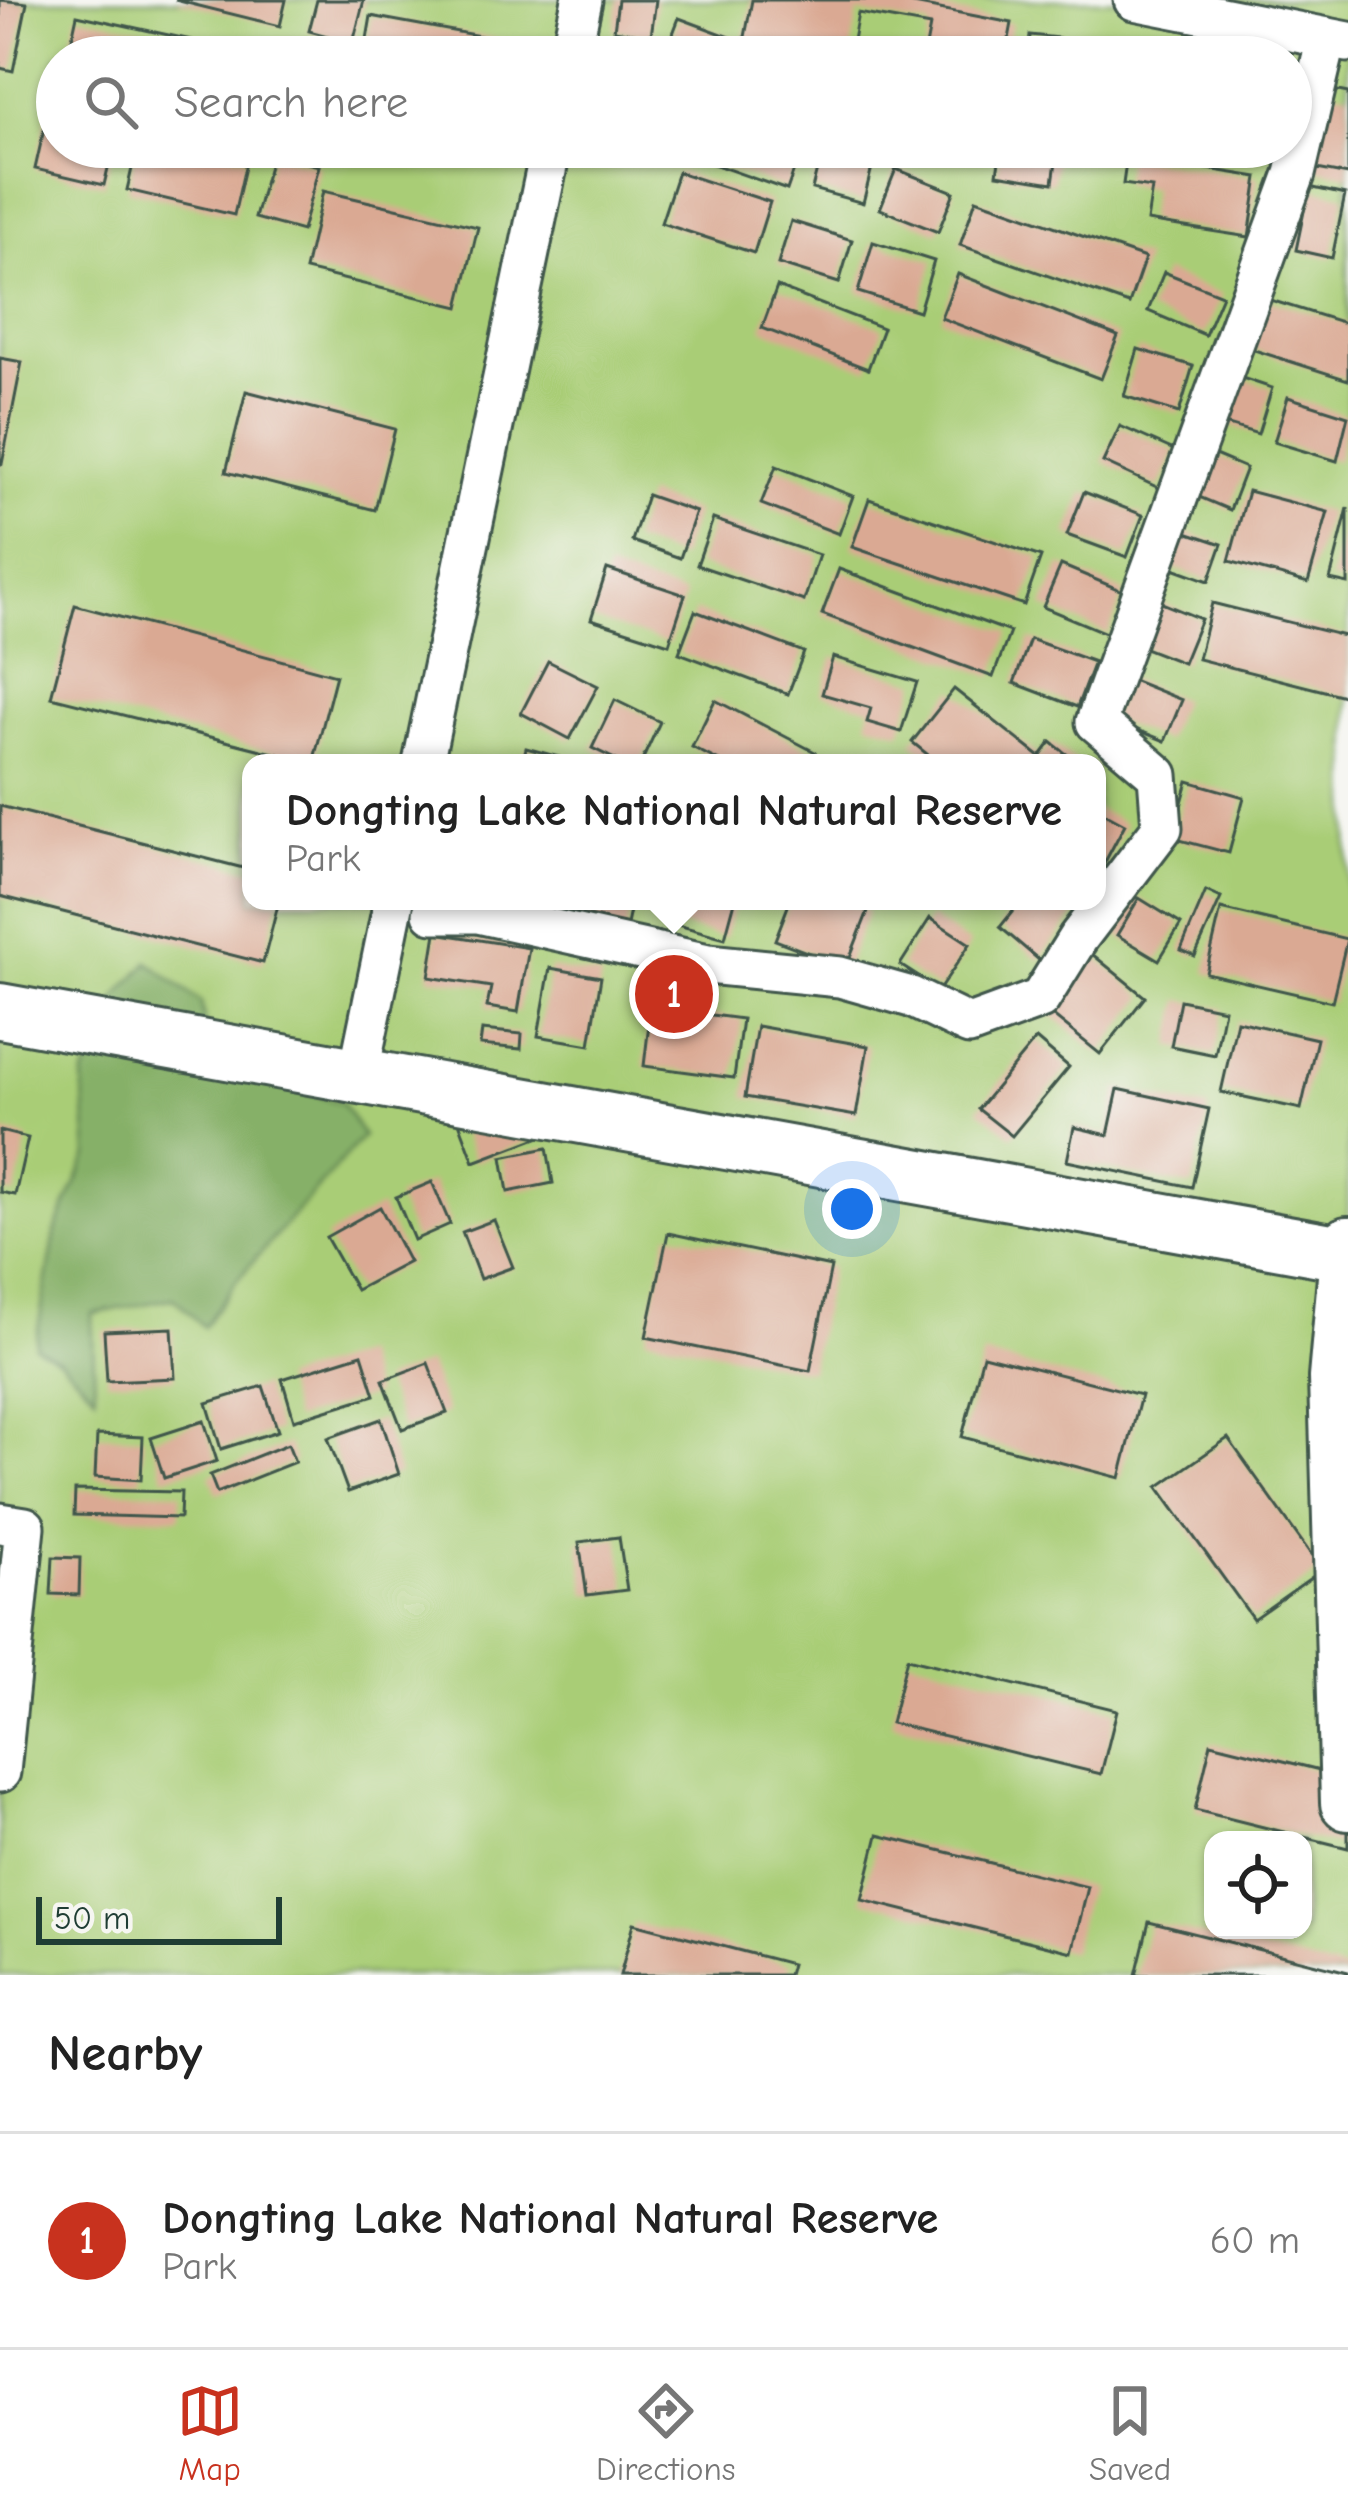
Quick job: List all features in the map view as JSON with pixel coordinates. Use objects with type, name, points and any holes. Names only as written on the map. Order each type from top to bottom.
[{"type":"street","points":[[574,36],[582,0]]},
{"type":"street","points":[[1134,0],[1337,40],[1312,120]]},
{"type":"street","points":[[425,754],[547,168]]},
{"type":"street","points":[[1106,901],[1162,828],[1158,775],[1096,722],[1297,168]]},
{"type":"street","points":[[358,1076],[392,910]]},
{"type":"street","points":[[434,913],[478,913],[707,964],[840,977],[911,997],[969,1024],[1040,999],[1099,910]]},
{"type":"street","points":[[0,1011],[1347,1254]]},
{"type":"street","points":[[1348,1244],[1336,1378],[1348,1803]]},
{"type":"street","points":[[0,1523],[25,1527],[0,1772]]},
{"type":"green space","points":[[0,0],[1348,0],[1348,1975],[0,1975]]},
{"type":"green space","points":[[148,962],[201,1002],[206,1032],[285,1086],[342,1103],[363,1136],[237,1280],[204,1327],[174,1298],[92,1314],[95,1395],[60,1360],[35,1346],[56,1229],[88,1155],[83,1077],[115,999]]},
{"type":"building","points":[[0,0],[27,3],[13,71],[0,68]]},
{"type":"building","points":[[175,0],[286,0],[280,26]]},
{"type":"building","points":[[317,0],[364,0],[355,36],[309,31]]},
{"type":"building","points":[[618,0],[656,0],[651,36],[614,30]]},
{"type":"building","points":[[752,0],[893,0],[1012,23],[1010,36],[928,36],[930,26],[858,13],[854,36],[745,36]]},
{"type":"building","points":[[77,15],[173,36],[72,36]]},
{"type":"building","points":[[371,16],[480,36],[368,36]]},
{"type":"building","points":[[679,18],[727,36],[672,36]]},
{"type":"building","points":[[1328,89],[1348,93],[1348,175],[1312,168]]},
{"type":"building","points":[[36,165],[108,168],[104,185],[35,169]]},
{"type":"building","points":[[132,168],[245,168],[234,215],[127,190]]},
{"type":"building","points":[[268,168],[318,168],[302,231],[255,218]]},
{"type":"building","points":[[725,168],[795,168],[787,190]]},
{"type":"building","points":[[817,168],[872,168],[863,203],[812,189]]},
{"type":"building","points":[[998,168],[1055,168],[1053,183],[997,174]]},
{"type":"building","points":[[1125,168],[1202,168],[1258,177],[1249,237],[1147,221],[1152,188],[1123,184]]},
{"type":"building","points":[[896,169],[954,192],[938,232],[880,209]]},
{"type":"building","points":[[678,172],[770,202],[754,253],[661,223]]},
{"type":"building","points":[[1309,187],[1345,195],[1332,258],[1296,250]]},
{"type":"building","points":[[323,191],[478,227],[459,307],[305,270]]},
{"type":"building","points":[[976,199],[1145,258],[1129,304],[960,245]]},
{"type":"building","points":[[791,221],[852,240],[839,283],[778,264]]},
{"type":"building","points":[[873,242],[934,261],[919,311],[858,292]]},
{"type":"building","points":[[1164,272],[1222,295],[1205,335],[1148,311]]},
{"type":"building","points":[[958,274],[1118,336],[1101,379],[941,318]]},
{"type":"building","points":[[777,287],[883,328],[868,369],[762,328]]},
{"type":"building","points":[[1264,298],[1348,324],[1348,380],[1248,348]]},
{"type":"building","points":[[1138,349],[1193,366],[1179,413],[1124,396]]},
{"type":"building","points":[[0,358],[22,362],[2,464],[0,464]]},
{"type":"building","points":[[1233,375],[1272,388],[1258,434],[1218,422]]},
{"type":"building","points":[[246,391],[395,429],[375,510],[226,472]]},
{"type":"building","points":[[1288,397],[1348,416],[1337,461],[1274,442]]},
{"type":"building","points":[[1120,426],[1176,451],[1159,488],[1103,462]]},
{"type":"building","points":[[1215,455],[1246,468],[1230,510],[1199,497]]},
{"type":"building","points":[[776,466],[853,496],[839,534],[761,504]]},
{"type":"building","points":[[1248,491],[1328,512],[1308,583],[1229,561]]},
{"type":"building","points":[[1084,492],[1143,515],[1127,557],[1067,535]]},
{"type":"building","points":[[647,495],[696,512],[680,558],[632,541]]},
{"type":"building","points":[[869,499],[1041,557],[1024,605],[852,547]]},
{"type":"building","points":[[1348,508],[1348,584],[1330,580]]},
{"type":"building","points":[[713,519],[819,555],[804,601],[697,565]]},
{"type":"building","points":[[1174,528],[1222,544],[1209,581],[1162,564]]},
{"type":"building","points":[[1061,565],[1125,592],[1108,634],[1043,607]]},
{"type":"building","points":[[607,569],[685,595],[669,644],[591,619]]},
{"type":"building","points":[[839,569],[1010,632],[993,677],[822,614]]},
{"type":"building","points":[[1152,599],[1201,619],[1183,663],[1134,644]]},
{"type":"building","points":[[1212,603],[1348,637],[1348,697],[1198,659]]},
{"type":"building","points":[[75,605],[336,675],[315,754],[277,754],[51,697]]},
{"type":"building","points":[[695,611],[804,652],[788,694],[679,653]]},
{"type":"building","points":[[1030,639],[1094,662],[1077,707],[1014,683]]},
{"type":"building","points":[[833,657],[917,682],[901,732],[867,722],[871,708],[822,694]]},
{"type":"building","points":[[548,661],[598,686],[570,739],[521,713]]},
{"type":"building","points":[[1127,678],[1182,700],[1165,741],[1110,719]]},
{"type":"building","points":[[954,689],[1036,754],[927,754],[912,742]]},
{"type":"building","points":[[615,700],[660,722],[645,754],[604,754],[592,748]]},
{"type":"building","points":[[715,700],[815,752],[706,754],[692,747]]},
{"type":"building","points":[[1051,742],[1066,754],[1042,754]]},
{"type":"building","points":[[1188,781],[1244,797],[1229,853],[1172,838]]},
{"type":"building","points":[[0,806],[242,868],[242,910],[277,910],[263,963],[0,896]]},
{"type":"building","points":[[1106,814],[1125,824],[1106,860]]},
{"type":"building","points":[[1206,891],[1221,898],[1195,956],[1181,950]]},
{"type":"building","points":[[1139,898],[1181,924],[1159,960],[1117,935]]},
{"type":"building","points":[[1221,909],[1347,939],[1332,1002],[1206,973]]},
{"type":"building","points":[[522,910],[630,910],[625,934]]},
{"type":"building","points":[[669,910],[733,910],[725,938],[666,922]]},
{"type":"building","points":[[787,910],[868,911],[846,967],[775,940]]},
{"type":"building","points":[[1014,910],[1079,911],[1039,960],[1000,927]]},
{"type":"building","points":[[930,918],[970,944],[939,990],[900,965]]},
{"type":"building","points":[[436,933],[529,948],[518,1012],[487,1007],[491,987],[429,977]]},
{"type":"building","points":[[1092,954],[1145,997],[1100,1054],[1047,1011]]},
{"type":"building","points":[[550,968],[601,977],[590,1045],[538,1036]]},
{"type":"building","points":[[1180,1000],[1224,1009],[1215,1055],[1171,1046]]},
{"type":"building","points":[[651,1007],[742,1019],[734,1078],[644,1066]]},
{"type":"building","points":[[1237,1021],[1317,1039],[1301,1109],[1221,1092]]},
{"type":"building","points":[[757,1026],[868,1046],[856,1116],[745,1097]]},
{"type":"building","points":[[482,1030],[522,1034],[521,1049],[480,1045]]},
{"type":"building","points":[[1036,1039],[1069,1067],[1012,1136],[978,1109]]},
{"type":"building","points":[[1118,1089],[1209,1109],[1192,1187],[1067,1161],[1074,1127],[1108,1135]]},
{"type":"building","points":[[525,1098],[540,1137],[474,1162],[459,1122]]},
{"type":"building","points":[[0,1131],[28,1138],[15,1195],[0,1192]]},
{"type":"building","points":[[547,1148],[553,1183],[508,1192],[502,1157]]},
{"type":"building","points":[[432,1182],[450,1224],[414,1240],[396,1197]]},
{"type":"building","points":[[380,1207],[409,1262],[356,1290],[326,1237]]},
{"type":"building","points":[[494,1220],[513,1267],[480,1279],[462,1232]]},
{"type":"building","points":[[668,1233],[831,1267],[810,1371],[646,1337]]},
{"type":"building","points":[[172,1328],[175,1378],[107,1381],[104,1331]]},
{"type":"building","points":[[362,1354],[375,1395],[294,1420],[282,1379]]},
{"type":"building","points":[[983,1355],[1141,1395],[1120,1478],[962,1437]]},
{"type":"building","points":[[428,1363],[447,1413],[402,1429],[383,1380]]},
{"type":"building","points":[[263,1386],[278,1431],[221,1449],[207,1403]]},
{"type":"building","points":[[381,1419],[399,1474],[348,1492],[328,1438]]},
{"type":"building","points":[[204,1421],[217,1461],[164,1478],[151,1438]]},
{"type":"building","points":[[97,1435],[143,1437],[141,1480],[95,1477]]},
{"type":"building","points":[[1228,1438],[1322,1570],[1253,1619],[1158,1487]]},
{"type":"building","points":[[288,1444],[295,1462],[217,1493],[210,1475]]},
{"type":"building","points":[[75,1490],[181,1492],[180,1518],[74,1515]]},
{"type":"building","points":[[619,1537],[627,1590],[587,1595],[579,1542]]},
{"type":"building","points":[[53,1557],[80,1558],[79,1595],[51,1594]]},
{"type":"building","points":[[907,1658],[1117,1710],[1101,1774],[891,1723]]},
{"type":"building","points":[[1211,1743],[1348,1777],[1348,1848],[1312,1839],[1312,1831],[1280,1831],[1195,1810]]},
{"type":"building","points":[[878,1835],[1088,1887],[1072,1952],[862,1900]]},
{"type":"building","points":[[1149,1922],[1348,1972],[1348,1975],[1136,1975]]},
{"type":"building","points":[[634,1923],[791,1964],[788,1975],[620,1975]]},
{"type":"place","name":"Dongting Lake National Natural Reserve","points":[[674,994]]}]
